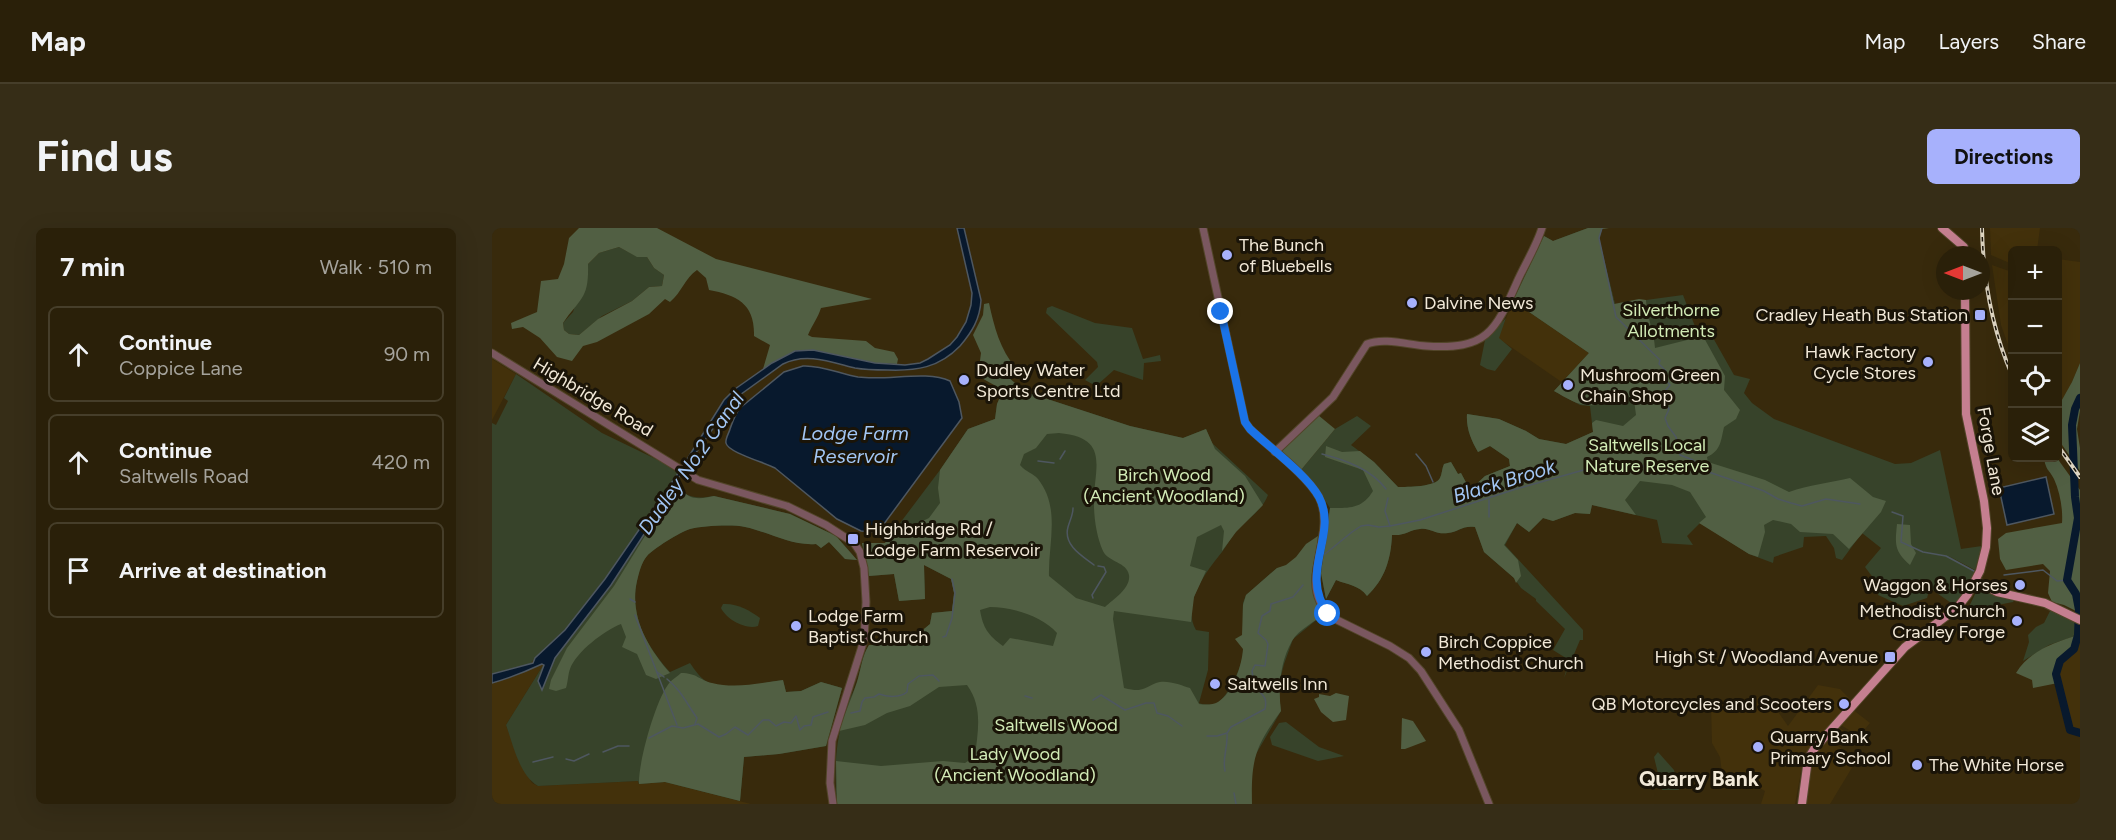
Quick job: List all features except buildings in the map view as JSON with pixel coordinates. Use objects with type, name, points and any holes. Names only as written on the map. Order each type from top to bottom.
[{"type":"main road","points":[[1942,228],[1962,246]]},
{"type":"main road","name":"Forge Lane","points":[[1802,804],[1808,759],[1814,749],[1904,648],[1956,608],[1976,579],[1986,547],[1987,528],[1984,501],[1966,414],[1965,300]]},
{"type":"main road","points":[[1976,579],[1997,592],[2033,599],[2080,620]]},
{"type":"street","points":[[1203,228],[1243,417],[1250,429],[1307,481],[1320,499],[1324,521],[1316,586],[1321,604],[1335,619],[1390,646],[1409,658],[1421,671],[1460,730],[1489,804]]},
{"type":"street","points":[[1275,452],[1332,397],[1367,344],[1378,341],[1428,346],[1457,346],[1468,344],[1488,333],[1503,314],[1542,228]]},
{"type":"street","name":"Highbridge Road","points":[[492,353],[686,474],[698,480],[788,506],[826,525],[854,543],[860,552],[864,568],[866,602],[864,640],[832,741],[830,783],[833,804]]},
{"type":"shaded area","points":[[1990,228],[2040,228],[2038,246],[2008,246],[2008,262],[1991,255]]},
{"type":"shaded area","points":[[2062,260],[2080,262],[2080,363],[2072,382],[2063,449]]},
{"type":"shaded area","points":[[1992,265],[2008,271],[2008,345],[2001,325]]},
{"type":"shaded area","points":[[1513,301],[1590,353],[1563,383],[1498,338]]},
{"type":"shaded area","points":[[492,359],[516,374],[492,420]]},
{"type":"shaded area","points":[[2080,635],[2080,732],[2072,729],[2064,711],[2055,674],[2060,661],[2074,649]]},
{"type":"shaded area","points":[[552,651],[506,725],[525,772],[532,783],[538,786],[638,781],[639,784],[665,782],[751,804],[492,804],[492,678]]},
{"type":"shaded area","name":"Quarry Bank Primary School","points":[[1818,685],[1840,689],[1851,700],[1807,753],[1805,751],[1795,804],[1761,804],[1765,791],[1747,781],[1723,781],[1720,757],[1712,743],[1711,705],[1767,696],[1788,726]]},
{"type":"shaded area","points":[[1852,709],[1870,723],[1859,736],[1839,724]]},
{"type":"shaded area","points":[[1837,726],[1848,734],[1838,746],[1856,761],[1830,804],[1804,804],[1815,755]]},
{"type":"green space","points":[[579,228],[657,228],[716,259],[872,299],[821,308],[808,335],[866,341],[875,348],[894,352],[898,359],[897,364],[875,363],[807,350],[795,351],[763,369],[770,345],[754,336],[754,325],[748,309],[736,298],[709,290],[706,278],[697,270],[670,302],[665,299],[649,314],[597,342],[583,346],[572,361],[557,357],[540,338],[523,327],[512,329],[511,323],[537,312],[541,281],[558,279],[564,264],[569,238]],"holes":[[[619,247],[637,257],[647,257],[654,268],[664,275],[662,286],[649,287],[632,301],[598,319],[579,335],[569,334],[564,330],[563,323],[583,297],[587,284],[588,264],[599,253]]]},
{"type":"green space","name":"Silverthorne Allotments","points":[[1588,228],[1602,229],[1599,238],[1618,316],[1654,333],[1647,318],[1646,300],[1683,295],[1699,337],[1712,336],[1734,375],[1750,379],[1744,393],[1752,403],[1774,419],[1895,464],[1911,463],[1940,450],[1961,549],[1982,546],[1975,570],[1947,555],[1975,571],[1969,588],[1954,605],[1924,584],[1929,591],[1927,598],[1903,606],[1878,595],[1880,587],[1865,567],[1881,548],[1862,533],[1842,560],[1836,558],[1834,548],[1826,536],[1804,537],[1803,547],[1774,557],[1773,563],[1749,554],[1700,523],[1687,536],[1693,545],[1662,543],[1657,520],[1592,505],[1590,514],[1575,513],[1553,521],[1543,518],[1529,532],[1517,523],[1505,545],[1583,630],[1583,640],[1580,640],[1564,678],[1569,660],[1553,650],[1565,629],[1536,599],[1521,588],[1514,578],[1484,552],[1475,527],[1448,533],[1423,529],[1392,535],[1383,576],[1367,596],[1357,587],[1336,580],[1326,599],[1321,573],[1330,508],[1316,486],[1301,470],[1335,429],[1357,416],[1371,426],[1351,445],[1374,462],[1398,487],[1433,483],[1440,478],[1444,464],[1451,462],[1458,474],[1461,473],[1470,490],[1485,476],[1510,466],[1509,459],[1490,446],[1478,452],[1467,424],[1467,414],[1499,419],[1539,439],[1566,444],[1593,432],[1590,406],[1580,405],[1554,391],[1589,353],[1513,301],[1544,236],[1553,241]]},
{"type":"green space","name":"Saltwells Local Nature Reserve","points":[[1588,228],[1609,228],[1602,229],[1599,238],[1614,304],[1639,299],[1646,300],[1655,348],[1703,336],[1725,376],[1724,390],[1740,410],[1736,419],[1724,427],[1720,445],[1712,455],[1707,457],[1708,462],[1765,480],[1789,492],[1850,478],[1873,497],[1886,501],[1881,512],[1849,549],[1833,534],[1800,532],[1791,524],[1773,520],[1764,525],[1765,532],[1758,557],[1749,554],[1699,523],[1706,517],[1690,492],[1672,485],[1640,481],[1625,500],[1636,515],[1592,505],[1590,514],[1575,513],[1553,521],[1543,518],[1529,532],[1517,523],[1504,545],[1518,560],[1521,576],[1516,583],[1514,578],[1484,552],[1475,527],[1444,533],[1423,529],[1392,535],[1383,576],[1367,596],[1357,587],[1336,580],[1326,599],[1321,573],[1330,508],[1355,506],[1369,497],[1373,491],[1363,470],[1325,457],[1326,446],[1342,452],[1360,451],[1398,487],[1433,483],[1440,478],[1444,464],[1451,462],[1458,474],[1461,473],[1470,490],[1485,476],[1510,466],[1509,459],[1490,446],[1478,452],[1467,424],[1467,414],[1499,419],[1539,439],[1566,444],[1593,432],[1592,423],[1596,420],[1623,426],[1636,415],[1634,400],[1625,394],[1596,405],[1583,405],[1554,391],[1589,353],[1513,301],[1544,236],[1553,241]]},
{"type":"green space","points":[[619,247],[634,255],[647,257],[654,268],[664,275],[662,286],[649,287],[632,301],[602,316],[579,335],[569,334],[564,330],[563,323],[573,312],[588,264],[599,253]]},
{"type":"green space","name":"Saltwells Wood","points":[[989,303],[1002,346],[1016,368],[1009,378],[1026,392],[1130,426],[1183,438],[1206,429],[1215,449],[1245,476],[1263,505],[1236,532],[1222,551],[1224,531],[1221,525],[1197,537],[1190,566],[1206,571],[1194,597],[1191,622],[1114,611],[1113,619],[1124,688],[1141,690],[1156,683],[1169,682],[1190,688],[1199,704],[1218,702],[1228,692],[1241,663],[1243,649],[1235,639],[1242,635],[1243,605],[1246,595],[1277,568],[1286,565],[1296,557],[1306,544],[1318,536],[1312,584],[1318,602],[1325,613],[1298,633],[1288,649],[1281,675],[1281,711],[1265,734],[1256,754],[1252,776],[1252,804],[837,804],[836,761],[881,766],[943,761],[965,763],[975,756],[977,710],[967,685],[939,687],[910,706],[887,713],[865,725],[839,731],[869,645],[886,644],[917,634],[930,624],[932,613],[952,611],[954,593],[951,579],[924,565],[925,599],[899,601],[894,574],[869,576],[862,543],[885,543],[893,532],[902,531],[929,518],[940,503],[938,488],[940,470],[968,429],[995,419],[997,404],[1003,390],[978,376],[981,353],[973,335],[983,315],[984,304]],"holes":[[[1059,433],[1076,436],[1087,441],[1093,448],[1096,457],[1094,510],[1099,540],[1105,555],[1128,571],[1129,580],[1125,589],[1105,607],[1076,598],[1049,576],[1052,526],[1049,502],[1038,479],[1020,465],[1024,454],[1036,448],[1047,434]],[[990,607],[1008,609],[1035,617],[1057,633],[1053,646],[1010,638],[1003,646],[990,635],[983,622],[980,610]]]},
{"type":"green space","points":[[1052,306],[1095,323],[1132,328],[1143,359],[1160,355],[1161,361],[1144,363],[1143,380],[1114,370],[1096,386],[1085,380],[1098,367],[1097,362],[1046,313],[1047,308]]},
{"type":"green space","points":[[1506,318],[1499,338],[1512,349],[1495,371],[1487,369],[1480,365],[1485,340]]},
{"type":"green space","points":[[2080,363],[2080,411],[2077,429],[2080,471],[2062,445],[2062,400]]},
{"type":"green space","points":[[516,374],[602,433],[662,462],[678,473],[684,493],[699,498],[714,496],[790,514],[836,536],[857,560],[845,559],[829,542],[821,548],[816,544],[789,541],[745,527],[709,526],[686,531],[655,549],[643,562],[637,581],[636,607],[642,631],[654,653],[670,672],[690,663],[704,680],[718,685],[747,686],[783,680],[786,692],[801,691],[821,682],[842,688],[826,746],[744,757],[740,801],[665,782],[639,784],[638,781],[538,786],[531,781],[521,767],[506,725],[552,651],[535,658],[530,664],[492,674],[492,423],[496,425],[508,401],[504,398]]},
{"type":"green space","name":"Saltwells Wood","points":[[1009,378],[1026,392],[1130,426],[1183,438],[1206,429],[1212,443],[1268,495],[1259,509],[1236,532],[1209,569],[1197,589],[1191,610],[1196,630],[1209,632],[1208,670],[1199,703],[1208,704],[1217,703],[1225,696],[1241,664],[1243,603],[1246,595],[1277,568],[1289,579],[1310,580],[1315,600],[1325,613],[1293,639],[1278,688],[1281,711],[1256,754],[1251,769],[1251,780],[837,804],[836,767],[840,731],[866,650],[869,645],[886,644],[917,634],[930,624],[932,613],[952,611],[954,593],[951,579],[924,565],[925,599],[899,601],[894,574],[869,576],[862,543],[885,543],[968,429],[995,419],[997,404]]},
{"type":"green space","points":[[1318,415],[1335,429],[1301,470],[1281,452]]},
{"type":"green space","points":[[2045,462],[2060,462],[2080,490],[2080,613],[2052,602],[2048,593],[2050,571],[2043,564],[2006,570],[2000,559],[1998,539],[2006,533],[2062,523],[2058,489]]},
{"type":"green space","points":[[676,486],[681,487],[687,495],[695,498],[714,496],[790,514],[836,536],[857,560],[845,559],[829,542],[821,548],[816,544],[789,541],[745,527],[717,526],[686,531],[647,556],[639,571],[635,594],[642,631],[654,653],[670,673],[656,679],[646,675],[637,654],[622,647],[626,637],[621,624],[599,636],[578,656],[570,669],[566,688],[556,691],[549,689],[567,648],[614,586],[653,523],[665,513],[672,491]]},
{"type":"green space","points":[[1897,524],[1910,525],[1911,544],[1916,553],[1910,565],[1898,551]]},
{"type":"green space","points":[[1977,590],[2015,599],[2013,602],[1967,611]]},
{"type":"green space","points":[[723,604],[738,606],[752,612],[760,618],[758,626],[748,627],[732,620],[721,608]]},
{"type":"green space","points":[[2051,609],[2077,623],[2078,635],[2049,645],[2023,661],[2029,642],[2028,635],[2044,623]]},
{"type":"green space","points":[[2078,635],[2074,648],[2058,666],[2058,683],[2033,688],[2032,680],[2016,673],[2035,653]]},
{"type":"green space","points":[[681,673],[691,674],[721,685],[747,685],[783,680],[786,692],[801,691],[821,682],[842,688],[826,746],[744,757],[740,801],[665,782],[639,784],[641,761],[659,702],[670,682]]},
{"type":"green space","points":[[1336,693],[1349,696],[1346,720],[1333,722],[1321,712],[1314,699],[1319,697],[1319,694],[1330,696]]},
{"type":"green space","points":[[1402,718],[1413,721],[1426,741],[1401,749]]},
{"type":"green space","points":[[1286,722],[1319,747],[1344,756],[1318,761],[1272,745],[1270,737],[1279,723]]},
{"type":"green space","points":[[1658,752],[1674,770],[1679,790],[1662,790],[1654,757]]},
{"type":"water","points":[[957,228],[964,228],[981,300],[975,325],[960,346],[935,364],[908,370],[863,369],[810,358],[792,360],[733,400],[669,491],[664,510],[652,522],[611,585],[555,658],[542,690],[538,681],[544,665],[542,664],[492,683],[492,674],[533,663],[535,658],[565,630],[605,579],[681,469],[724,400],[735,389],[772,363],[795,351],[813,350],[875,363],[905,365],[920,363],[950,345],[966,322],[972,293]]},
{"type":"water","name":"Lodge Farm Reservoir","points":[[803,366],[824,368],[858,377],[930,376],[950,381],[959,402],[962,418],[878,532],[861,531],[837,519],[775,468],[740,454],[726,443],[733,420],[740,408],[784,372]]},
{"type":"water","points":[[2046,477],[2054,514],[2007,525],[1999,488]]},
{"type":"waterway","points":[[1602,228],[1599,238],[1616,317],[1660,360],[1659,364],[1666,371],[1664,378],[1670,385],[1663,393],[1666,395],[1664,402],[1669,409],[1665,418],[1676,437],[1680,455],[1693,460],[1700,469],[1802,506],[1826,499],[1860,504]]},
{"type":"waterway","points":[[2080,398],[2072,425],[2078,518],[2067,580],[2076,594],[2079,610],[2078,635],[2074,649],[2060,661],[2056,674],[2070,730],[2080,733]]},
{"type":"waterway","points":[[1060,459],[1065,451]]},
{"type":"waterway","points":[[1322,454],[1348,462],[1365,471],[1386,489]]},
{"type":"waterway","points":[[1416,454],[1426,466],[1433,482]]},
{"type":"waterway","points":[[1038,461],[1054,463]]},
{"type":"waterway","name":"Black Brook","points":[[1325,554],[1361,526],[1390,526],[1420,520],[1516,489],[1605,464],[1633,464],[1657,469],[1673,465],[1684,469],[1699,469]]},
{"type":"waterway","points":[[1388,498],[1385,511],[1390,526]]},
{"type":"waterway","points":[[1489,500],[1489,517]]},
{"type":"waterway","points":[[1073,508],[1067,533],[1068,539],[1071,545],[1094,565]]},
{"type":"waterway","points":[[1892,512],[1903,516],[1901,542],[1923,552],[1946,556],[1974,571]]},
{"type":"waterway","points":[[1093,598],[1092,595],[1106,572],[1104,567],[1098,566]]},
{"type":"waterway","points":[[2004,575],[2043,570],[2057,581],[2067,580]]},
{"type":"waterway","points":[[943,637],[946,636],[952,618],[955,593],[952,579]]},
{"type":"waterway","name":"Black Brook","points":[[1207,736],[1227,733],[1231,727],[1265,709],[1265,698],[1254,685],[1252,671],[1255,665],[1265,666],[1268,644],[1258,633],[1262,616],[1270,611],[1271,604],[1293,597],[1303,585]]},
{"type":"waterway","name":"Black Brook","points":[[630,599],[635,602]]},
{"type":"waterway","points":[[635,615],[677,725]]},
{"type":"waterway","points":[[657,672],[664,677]]},
{"type":"waterway","name":"Black Brook","points":[[851,713],[860,711],[865,698],[879,694],[886,696],[904,694],[907,692],[908,684],[919,676],[933,675],[939,681]]},
{"type":"waterway","points":[[667,679],[680,692],[697,718],[695,724]]},
{"type":"waterway","name":"Black Brook","points":[[1093,700],[1101,695],[1125,710],[1146,703],[1154,703],[1157,713],[1168,716],[1182,726]]},
{"type":"waterway","name":"Black Brook","points":[[1025,696],[1032,698]]},
{"type":"waterway","name":"Black Brook","points":[[649,738],[672,726],[683,728],[698,724],[719,737],[735,727],[748,735],[763,720],[769,720],[776,726],[784,722],[791,723],[796,716],[800,730],[804,726],[811,725],[813,717],[828,712]]},
{"type":"waterway","points":[[1225,771],[1227,734]]},
{"type":"waterway","name":"Black Brook","points":[[603,752],[618,746],[629,746]]},
{"type":"waterway","name":"Black Brook","points":[[566,759],[574,761],[589,754]]},
{"type":"waterway","name":"Black Brook","points":[[533,762],[553,757]]},
{"type":"waterway","points":[[1234,793],[1236,804]]},
{"type":"railway","points":[[1982,228],[1984,266],[1990,303],[2008,365]]},
{"type":"railway","points":[[2062,452],[2080,477]]},
{"type":"place","name":"The Bunch of Bluebells","points":[[1227,255]]},
{"type":"place","name":"Dalvine News","points":[[1412,303]]},
{"type":"place","name":"Cradley Heath Bus Station","points":[[1980,315]]},
{"type":"place","name":"Hawk Factory Cycle Stores","points":[[1928,362]]},
{"type":"place","name":"Dudley Water Sports Centre Ltd","points":[[964,380]]},
{"type":"place","name":"Mushroom Green Chain Shop","points":[[1568,385]]},
{"type":"place","name":"Highbridge Rd / Lodge Farm Reservoir","points":[[853,539]]},
{"type":"place","name":"Waggon & Horses","points":[[2020,585]]},
{"type":"place","name":"Methodist Church Cradley Forge","points":[[2017,621]]},
{"type":"place","name":"Lodge Farm Baptist Church","points":[[796,626]]},
{"type":"place","name":"Birch Coppice Methodist Church","points":[[1426,652]]},
{"type":"place","name":"High St / Woodland Avenue","points":[[1890,657]]},
{"type":"place","name":"Saltwells Inn","points":[[1215,684]]},
{"type":"place","name":"QB Motorcycles and Scooters","points":[[1844,704]]},
{"type":"place","name":"Quarry Bank Primary School","points":[[1758,747]]},
{"type":"place","name":"The White Horse","points":[[1917,765]]},
{"type":"district","name":"Quarry Bank","points":[[1699,779]]},
{"type":"route","points":[[1221,312],[1245,422],[1307,481],[1320,499],[1324,521],[1315,576],[1321,604],[1328,614]]},
{"type":"water label","name":"Dudley No.2 Canal","points":[[691,463]]},
{"type":"park label","name":"Birch Wood (Ancient Woodland)","points":[[1164,485]]},
{"type":"park label","name":"Lady Wood (Ancient Woodland)","points":[[1015,764]]}]
